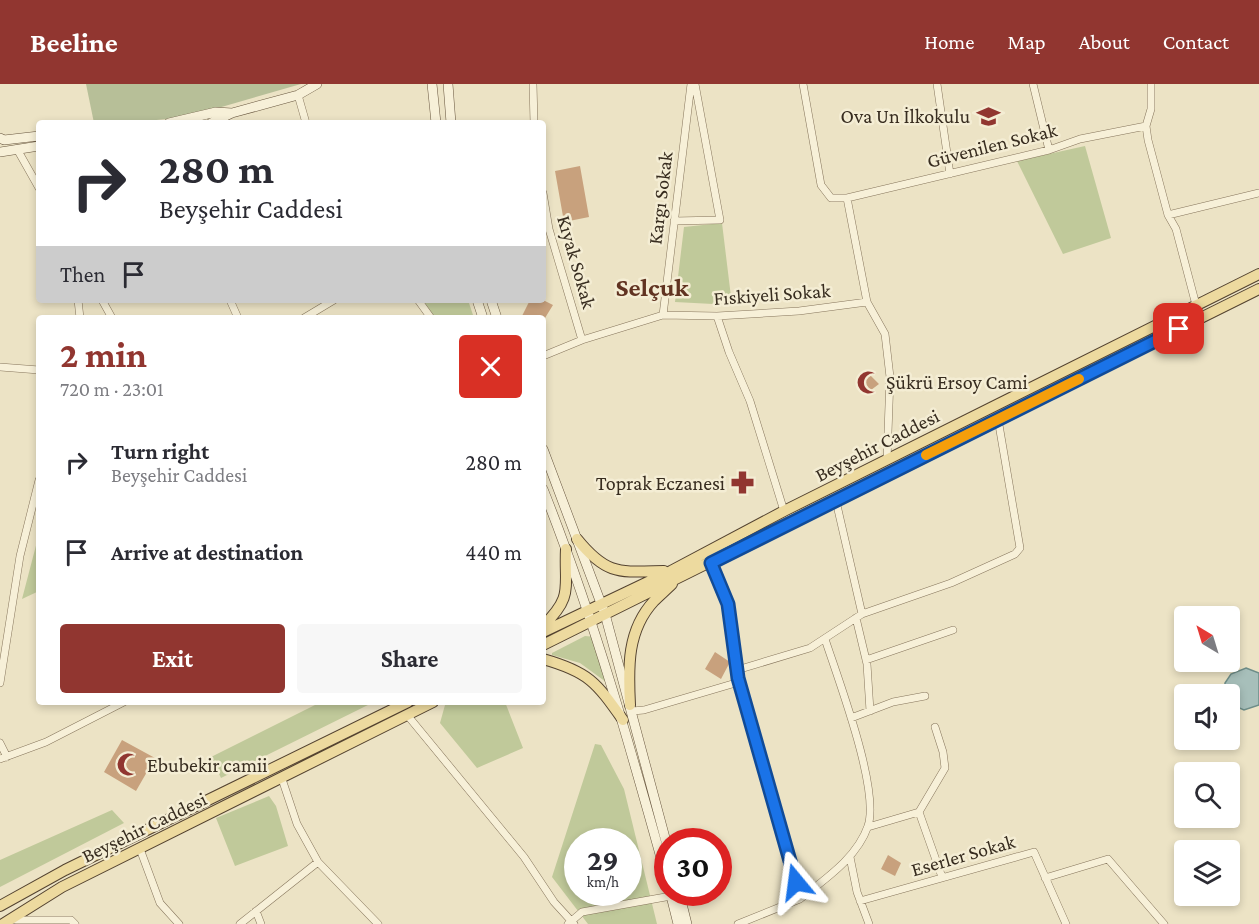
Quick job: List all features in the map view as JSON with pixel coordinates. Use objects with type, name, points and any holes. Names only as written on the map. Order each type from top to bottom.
[{"type":"main road","points":[[217,120],[232,113],[297,95],[317,84]]},
{"type":"main road","points":[[432,84],[436,120]]},
{"type":"main road","points":[[447,84],[452,120]]},
{"type":"main road","points":[[182,120],[216,112],[232,113]]},
{"type":"main road","points":[[0,138],[3,140],[36,136]]},
{"type":"main road","points":[[0,152],[36,146]]},
{"type":"main road","name":"Beyşehir Caddesi","points":[[546,631],[590,615],[674,574],[784,511],[1259,274]]},
{"type":"main road","name":"Beyşehir Caddesi","points":[[674,574],[711,563],[1259,289]]},
{"type":"main road","points":[[546,457],[603,609],[662,828]]},
{"type":"main road","points":[[546,497],[590,615],[623,720],[654,832]]},
{"type":"main road","points":[[577,539],[590,556],[605,566],[622,572],[674,574]]},
{"type":"main road","points":[[546,623],[565,599],[566,549]]},
{"type":"main road","points":[[631,708],[629,667],[632,639],[647,610],[674,574]]},
{"type":"main road","name":"Beyşehir Caddesi","points":[[546,643],[590,615]]},
{"type":"main road","points":[[546,660],[584,674],[603,692],[623,720]]},
{"type":"main road","name":"Beyşehir Caddesi","points":[[0,906],[65,870],[399,705]]},
{"type":"main road","name":"Beyşehir Caddesi","points":[[6,922],[62,887],[428,705]]},
{"type":"main road","points":[[675,906],[678,924]]},
{"type":"main road","points":[[679,906],[687,924]]},
{"type":"street","points":[[533,84],[534,120]]},
{"type":"street","points":[[674,222],[720,220],[693,84]]},
{"type":"street","name":"Kargı Sokak","points":[[663,315],[693,84]]},
{"type":"street","points":[[803,84],[821,185],[831,198],[847,198],[867,302],[885,334],[890,377],[887,460]]},
{"type":"street","points":[[937,84],[950,174]]},
{"type":"street","points":[[1033,84],[1049,150]]},
{"type":"street","points":[[1151,84],[1151,109],[1146,126],[1168,215],[1176,230],[1197,305]]},
{"type":"street","points":[[297,95],[305,120]]},
{"type":"street","name":"Güvenilen Sokak","points":[[847,198],[1049,150],[1080,139],[1146,126]]},
{"type":"street","points":[[17,149],[36,183]]},
{"type":"street","points":[[1168,215],[1259,193]]},
{"type":"street","name":"Kıyak Sokak","points":[[546,211],[549,229],[582,340]]},
{"type":"street","name":"Fıskiyeli Sokak","points":[[546,355],[582,340],[663,315],[717,316],[799,312],[867,302]]},
{"type":"street","points":[[309,315],[329,303]]},
{"type":"street","points":[[717,316],[729,352],[750,401],[784,511]]},
{"type":"street","points":[[0,367],[36,370]]},
{"type":"street","points":[[737,670],[810,648],[859,616],[951,583],[1015,554],[1020,548],[998,419]]},
{"type":"street","points":[[0,683],[18,567],[36,492]]},
{"type":"street","points":[[836,501],[859,616],[866,660],[870,711]]},
{"type":"street","points":[[711,563],[728,604],[739,682],[800,899]]},
{"type":"street","points":[[866,660],[953,630]]},
{"type":"street","points":[[738,924],[800,899],[850,857],[868,827],[872,808],[851,718],[825,639]]},
{"type":"street","points":[[631,708],[644,710],[739,682]]},
{"type":"street","points":[[851,718],[893,702],[925,696]]},
{"type":"street","points":[[0,743],[4,758],[46,742],[118,705]]},
{"type":"street","points":[[408,716],[524,857],[571,923],[582,912],[654,898]]},
{"type":"street","points":[[868,827],[919,812],[945,768],[943,752],[935,727]]},
{"type":"street","points":[[282,779],[297,824],[318,862],[378,924]]},
{"type":"street","points":[[919,812],[942,877]]},
{"type":"street","points":[[140,849],[160,903],[179,924]]},
{"type":"street","name":"Eserler Sokak","points":[[861,901],[1034,852],[1066,924]]},
{"type":"street","points":[[850,857],[869,924]]},
{"type":"street","points":[[1046,878],[1108,860],[1164,924]]},
{"type":"street","points":[[240,924],[318,862]]},
{"type":"street","points":[[256,911],[261,924]]},
{"type":"street","points":[[6,922],[70,920],[75,924]]},
{"type":"green space","points":[[86,84],[301,84],[187,117],[156,120],[93,120]]},
{"type":"green space","points":[[1085,146],[1111,238],[1063,254],[1017,161]]},
{"type":"green space","points":[[722,223],[732,305],[675,302],[684,227]]},
{"type":"green space","points":[[425,303],[469,303],[473,315],[433,315]]},
{"type":"green space","points":[[36,545],[36,592],[22,599]]},
{"type":"green space","points":[[585,636],[596,637],[606,682],[580,663],[552,655]]},
{"type":"green space","points":[[315,705],[368,705],[221,778],[211,757]]},
{"type":"green space","points":[[445,705],[506,705],[523,748],[477,768],[440,723]]},
{"type":"green space","points":[[595,744],[601,745],[624,789],[634,828],[568,828]]},
{"type":"green space","points":[[269,796],[276,806],[288,846],[235,866],[216,818]]},
{"type":"green space","points":[[112,810],[124,823],[0,887],[0,860]]},
{"type":"green space","points":[[564,840],[564,893],[552,877]]},
{"type":"green space","points":[[642,863],[657,924],[588,924],[574,906],[642,906]]},
{"type":"water","points":[[1246,668],[1259,673],[1259,705],[1244,710],[1240,708],[1240,684],[1225,684],[1231,674]]},
{"type":"building","points":[[580,166],[589,217],[564,222],[555,171]]},
{"type":"building","points":[[546,302],[553,305],[546,316],[522,315],[528,303]]},
{"type":"building","name":"Şükrü Ersoy Cami","points":[[867,372],[879,384],[867,393],[857,381]]},
{"type":"building","points":[[715,652],[730,662],[721,679],[705,669]]},
{"type":"building","name":"Ebubekir camii","points":[[122,740],[155,758],[136,791],[104,772]]},
{"type":"building","points":[[888,855],[901,863],[895,876],[881,869]]},
{"type":"slow traffic","points":[[926,455],[1079,379]]},
{"type":"place","name":"Ova Un İlkokulu","points":[[988,116]]},
{"type":"place","name":"Şükrü Ersoy Cami","points":[[868,382]]},
{"type":"place","name":"Toprak Eczanesi","points":[[743,483]]},
{"type":"place","name":"Ebubekir camii","points":[[129,765]]},
{"type":"district","name":"Selçuk","points":[[652,287]]},
{"type":"route","points":[[796,882],[738,678],[728,604],[711,563],[1179,329]]}]
